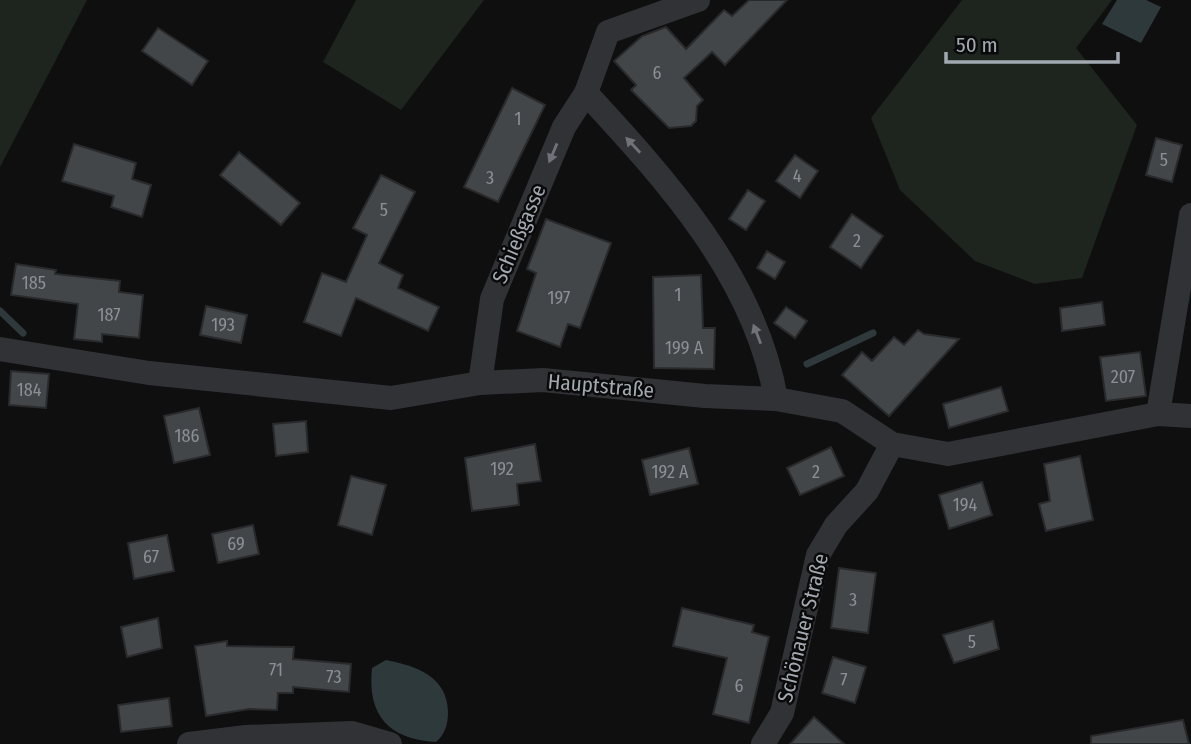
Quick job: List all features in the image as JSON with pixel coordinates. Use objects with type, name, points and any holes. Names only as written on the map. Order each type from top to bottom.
[{"type":"street","name":"Schießgasse","points":[[480,383],[492,299],[564,127],[586,93],[608,32],[698,0]]},
{"type":"street","points":[[586,93],[652,164],[711,244],[747,307],[771,369],[776,399]]},
{"type":"street","points":[[1158,414],[1191,215]]},
{"type":"street","name":"Hauptstraße","points":[[0,349],[149,373],[391,398],[480,383],[543,380],[705,396],[776,399],[842,411],[892,444],[948,454],[1158,414],[1191,416]]},
{"type":"street","name":"Schönauer Straße","points":[[762,744],[782,713],[818,555],[836,525],[867,491],[892,444]]},
{"type":"street","points":[[189,744],[246,737],[352,733],[390,744]]},
{"type":"shaded area","points":[[0,0],[87,0],[0,167]]},
{"type":"shaded area","points":[[356,0],[484,0],[401,110],[323,62]]},
{"type":"shaded area","points":[[962,0],[1112,0],[1076,48],[1137,125],[1082,278],[1035,284],[975,261],[900,190],[871,118]]},
{"type":"shaded area","points":[[1117,0],[1146,0],[1161,7],[1141,43],[1102,24]]},
{"type":"shaded area","points":[[386,660],[419,670],[436,681],[442,690],[448,712],[447,721],[444,732],[436,742],[405,736],[384,722],[373,699],[371,685],[372,668]]},
{"type":"building","points":[[749,0],[787,0],[725,65],[712,52],[684,78],[703,100],[697,106],[696,121],[691,126],[669,128],[631,90],[636,85],[614,61],[642,36],[666,27],[686,49],[724,10],[732,16]]},
{"type":"building","points":[[158,28],[208,61],[192,85],[142,51]]},
{"type":"building","points":[[512,88],[545,105],[498,202],[464,187]]},
{"type":"building","points":[[1156,138],[1182,145],[1172,182],[1146,175]]},
{"type":"building","points":[[74,144],[136,163],[132,179],[151,185],[142,217],[111,207],[114,196],[62,181]]},
{"type":"building","points":[[239,152],[300,203],[281,225],[220,175]]},
{"type":"building","points":[[795,155],[818,171],[800,198],[776,181]]},
{"type":"building","points":[[381,175],[415,192],[379,263],[403,275],[398,288],[439,307],[428,331],[356,298],[341,336],[304,322],[322,273],[346,282],[367,235],[353,228]]},
{"type":"building","points":[[748,190],[765,201],[746,230],[729,219]]},
{"type":"building","points":[[852,214],[883,236],[861,268],[830,247]]},
{"type":"building","points":[[546,219],[611,243],[580,328],[568,324],[560,347],[517,331],[536,273],[527,269]]},
{"type":"building","points":[[767,251],[785,262],[775,279],[757,268]]},
{"type":"building","points":[[16,264],[56,270],[55,274],[120,281],[119,292],[143,295],[139,338],[102,334],[102,342],[74,339],[78,304],[11,295]]},
{"type":"building","points":[[701,275],[703,328],[715,328],[714,369],[654,368],[653,277]]},
{"type":"building","points":[[1102,302],[1105,325],[1062,331],[1060,308]]},
{"type":"building","points":[[206,306],[247,315],[241,343],[200,335]]},
{"type":"building","points":[[786,307],[807,321],[795,338],[774,323]]},
{"type":"building","points":[[918,330],[924,334],[959,339],[889,416],[842,375],[862,352],[872,361],[894,337],[904,345]]},
{"type":"building","points":[[1140,352],[1146,396],[1106,401],[1100,357]]},
{"type":"building","points":[[11,371],[49,374],[46,408],[9,405]]},
{"type":"building","points":[[1001,387],[1008,411],[949,428],[943,404]]},
{"type":"building","points":[[199,408],[210,455],[174,463],[164,416]]},
{"type":"building","points":[[306,421],[308,452],[276,456],[273,424]]},
{"type":"building","points":[[535,444],[541,481],[517,484],[519,505],[472,511],[465,458]]},
{"type":"building","points":[[831,447],[844,476],[800,495],[787,468]]},
{"type":"building","points":[[689,448],[698,484],[650,495],[642,460]]},
{"type":"building","points":[[1080,456],[1093,520],[1046,531],[1039,504],[1050,501],[1044,464]]},
{"type":"building","points":[[351,476],[386,485],[372,535],[338,525]]},
{"type":"building","points":[[982,482],[992,515],[949,529],[939,495]]},
{"type":"building","points":[[253,525],[259,554],[218,563],[212,534]]},
{"type":"building","points":[[167,535],[174,571],[134,579],[128,543]]},
{"type":"building","points":[[839,568],[876,573],[868,633],[831,628]]},
{"type":"building","points":[[682,608],[754,625],[752,632],[769,637],[749,723],[713,714],[727,658],[673,646]]},
{"type":"building","points":[[158,618],[162,648],[127,657],[121,627]]},
{"type":"building","points":[[993,621],[999,649],[954,663],[943,635]]},
{"type":"building","points":[[227,641],[227,646],[294,647],[293,659],[351,664],[349,692],[293,687],[293,693],[278,693],[277,710],[249,709],[206,716],[195,646]]},
{"type":"building","points":[[833,657],[866,667],[855,703],[822,693]]},
{"type":"building","points":[[169,698],[172,726],[121,732],[118,705]]},
{"type":"building","points":[[814,717],[844,744],[790,744]]},
{"type":"building","points":[[1183,720],[1189,744],[1091,744],[1091,736]]},
{"type":"waterway","points":[[0,311],[23,333]]},
{"type":"waterway","points":[[807,364],[873,333]]}]
